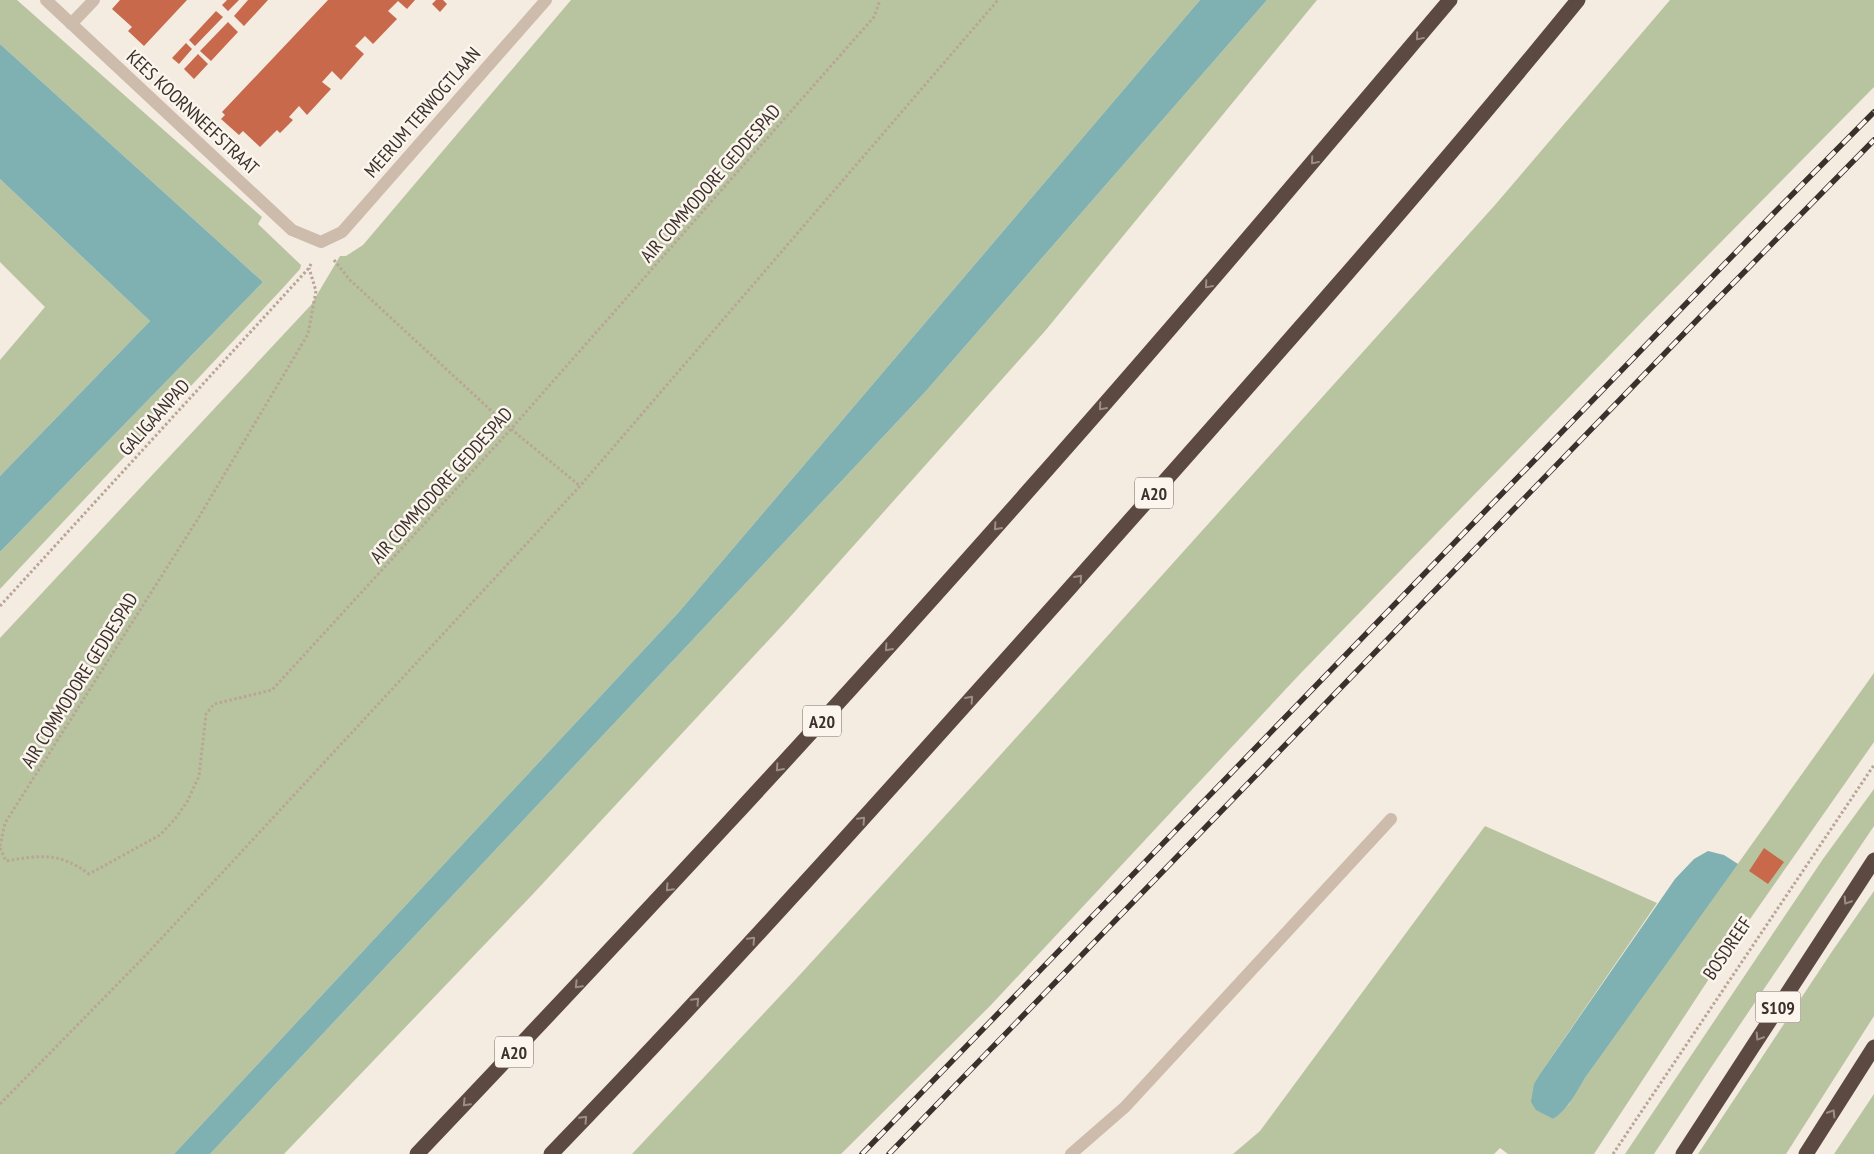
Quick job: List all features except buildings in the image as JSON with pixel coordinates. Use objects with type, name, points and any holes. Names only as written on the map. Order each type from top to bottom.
[{"type":"highway","name":"A20","points":[[417,1154],[651,907],[966,562],[1230,260],[1450,0]]},
{"type":"highway","name":"A20","points":[[551,1154],[868,814],[1254,381],[1499,96],[1578,0]]},
{"type":"highway","name":"S109","points":[[1683,1154],[1874,860]]},
{"type":"highway","points":[[1806,1154],[1874,1046]]},
{"type":"street","name":"KEES KOORNNEEFSTRAAT","points":[[46,0],[292,230],[321,242]]},
{"type":"street","points":[[72,24],[94,0]]},
{"type":"street","name":"MEERUM TERWOGTLAAN","points":[[321,242],[342,232],[546,0]]},
{"type":"street","points":[[1072,1154],[1125,1107],[1391,819]]},
{"type":"path","name":"AIR COMMODORE GEDDESPAD","points":[[309,268],[316,291],[308,334],[199,517],[5,823],[0,847],[6,861],[38,855],[59,858],[89,874],[160,835],[175,820],[187,802],[199,776],[206,714],[214,704],[272,690],[511,429],[874,17],[880,0]]},
{"type":"path","points":[[0,1104],[146,955],[580,486],[998,0]]},
{"type":"path","name":"GALIGAANPAD","points":[[0,606],[309,268],[321,242]]},
{"type":"path","points":[[350,280],[511,429],[580,486]]},
{"type":"path","name":"BOSDREEF","points":[[1613,1154],[1874,765]]},
{"type":"green space","points":[[0,0],[17,0],[262,217],[258,224],[301,265],[300,269],[282,289],[0,589],[0,552],[263,282],[0,44]]},
{"type":"green space","points":[[571,0],[1200,0],[678,613],[174,1154],[0,1154],[0,638],[311,305],[340,256],[346,256],[363,245]]},
{"type":"green space","points":[[1267,0],[1317,0],[1045,331],[790,617],[533,894],[284,1154],[210,1154],[926,391]]},
{"type":"green space","points":[[1670,0],[1874,0],[1874,87],[1642,322],[1299,675],[990,1006],[841,1154],[632,1154],[796,979],[986,771],[1495,205]]},
{"type":"green space","points":[[0,179],[150,321],[0,476],[0,360],[45,307],[0,262]]},
{"type":"green space","points":[[1874,673],[1874,742],[1722,959],[1594,1154],[1508,1154],[1500,1148],[1494,1154],[1233,1154],[1260,1131],[1485,826],[1657,903],[1542,1071],[1536,1109],[1553,1119],[1569,1104],[1585,1078]]},
{"type":"green space","points":[[1874,789],[1874,826],[1654,1154],[1625,1154],[1823,859]]},
{"type":"green space","points":[[1874,891],[1874,1016],[1786,1154],[1698,1154],[1831,953]]},
{"type":"green space","points":[[1874,1094],[1874,1154],[1834,1154]]},
{"type":"water","points":[[1200,0],[1267,0],[926,391],[210,1154],[174,1154],[678,613]]},
{"type":"water","points":[[0,44],[263,282],[0,552],[0,476],[150,321],[0,179]]},
{"type":"water","points":[[1708,851],[1724,855],[1738,864],[1567,1106],[1553,1119],[1536,1110],[1531,1102],[1534,1084],[1542,1071],[1675,879],[1694,859]]},
{"type":"railway","points":[[862,1154],[1874,112]]},
{"type":"railway","points":[[889,1154],[1874,140]]}]
